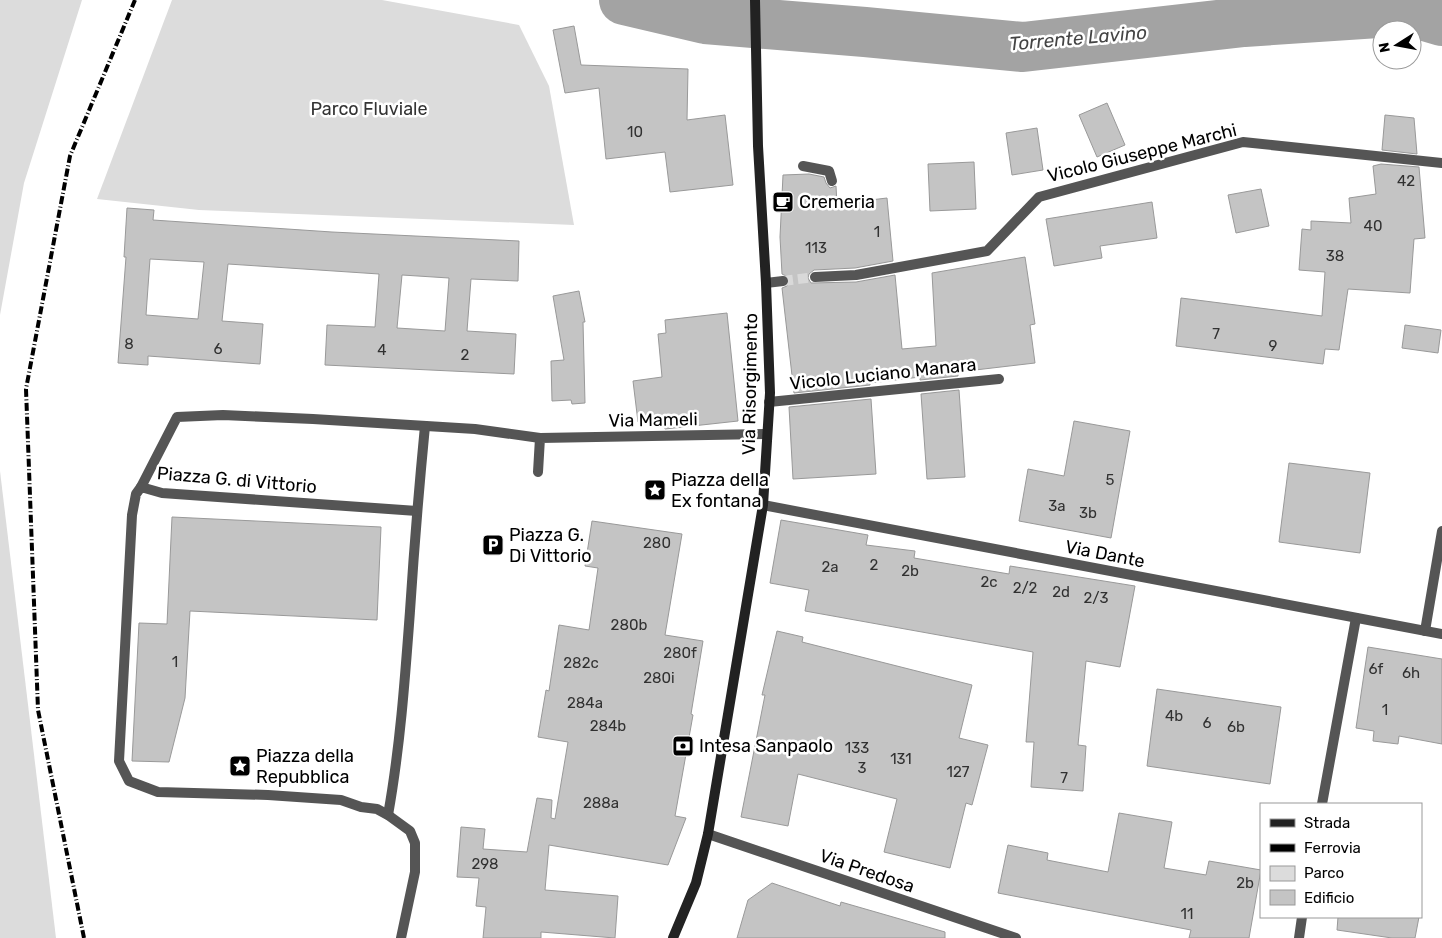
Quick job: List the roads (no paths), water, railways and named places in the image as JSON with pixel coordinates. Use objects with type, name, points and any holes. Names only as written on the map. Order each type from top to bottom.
[{"type":"main road","name":"Via Risorgimento","points":[[673,938],[696,883],[708,834],[763,505],[769,402],[766,283],[758,146],[756,0]]},
{"type":"street","name":"Vicolo Giuseppe Marchi","points":[[815,277],[856,275],[987,251],[1039,197],[1244,142],[1442,163]]},
{"type":"street","points":[[803,166],[829,171],[832,181]]},
{"type":"street","points":[[766,283],[782,281]]},
{"type":"street","name":"Vicolo Luciano Manara","points":[[769,402],[999,379]]},
{"type":"street","name":"Piazza G. di Vittorio","points":[[417,511],[162,493],[141,487],[176,417],[223,415],[313,419],[475,429],[540,438]]},
{"type":"street","points":[[388,815],[395,777],[406,665],[425,426]]},
{"type":"street","name":"Via Mameli","points":[[540,438],[767,434]]},
{"type":"street","points":[[538,472],[540,438]]},
{"type":"street","points":[[141,487],[136,494],[132,515],[119,761],[129,781],[158,792],[268,795],[341,800],[388,815],[410,831],[415,844],[415,872],[401,938]]},
{"type":"street","name":"Via Dante","points":[[763,505],[1442,634]]},
{"type":"street","points":[[1425,631],[1442,531]]},
{"type":"street","points":[[1322,803],[1356,618]]},
{"type":"street","name":"Via Predosa","points":[[708,834],[1002,936],[1016,938]]},
{"type":"street","points":[[1298,938],[1302,918]]},
{"type":"waterway","name":"Torrente Lavino","points":[[624,0],[705,19],[1023,47],[1244,22],[1408,11],[1442,21]]},
{"type":"tunnel","points":[[783,281],[815,277]]},
{"type":"railway","points":[[84,938],[38,710],[26,389],[70,156],[135,0]]},
{"type":"place","name":"Cremeria","points":[[783,202]]},
{"type":"place","name":"Piazza della Ex fontana","points":[[655,490]]},
{"type":"place","name":"Piazza G. Di Vittorio","points":[[493,545]]},
{"type":"place","name":"Intesa Sanpaolo","points":[[683,746]]},
{"type":"place","name":"Piazza della Repubblica","points":[[240,766]]},
{"type":"park label","name":"Parco Fluviale","points":[[369,109]]}]
